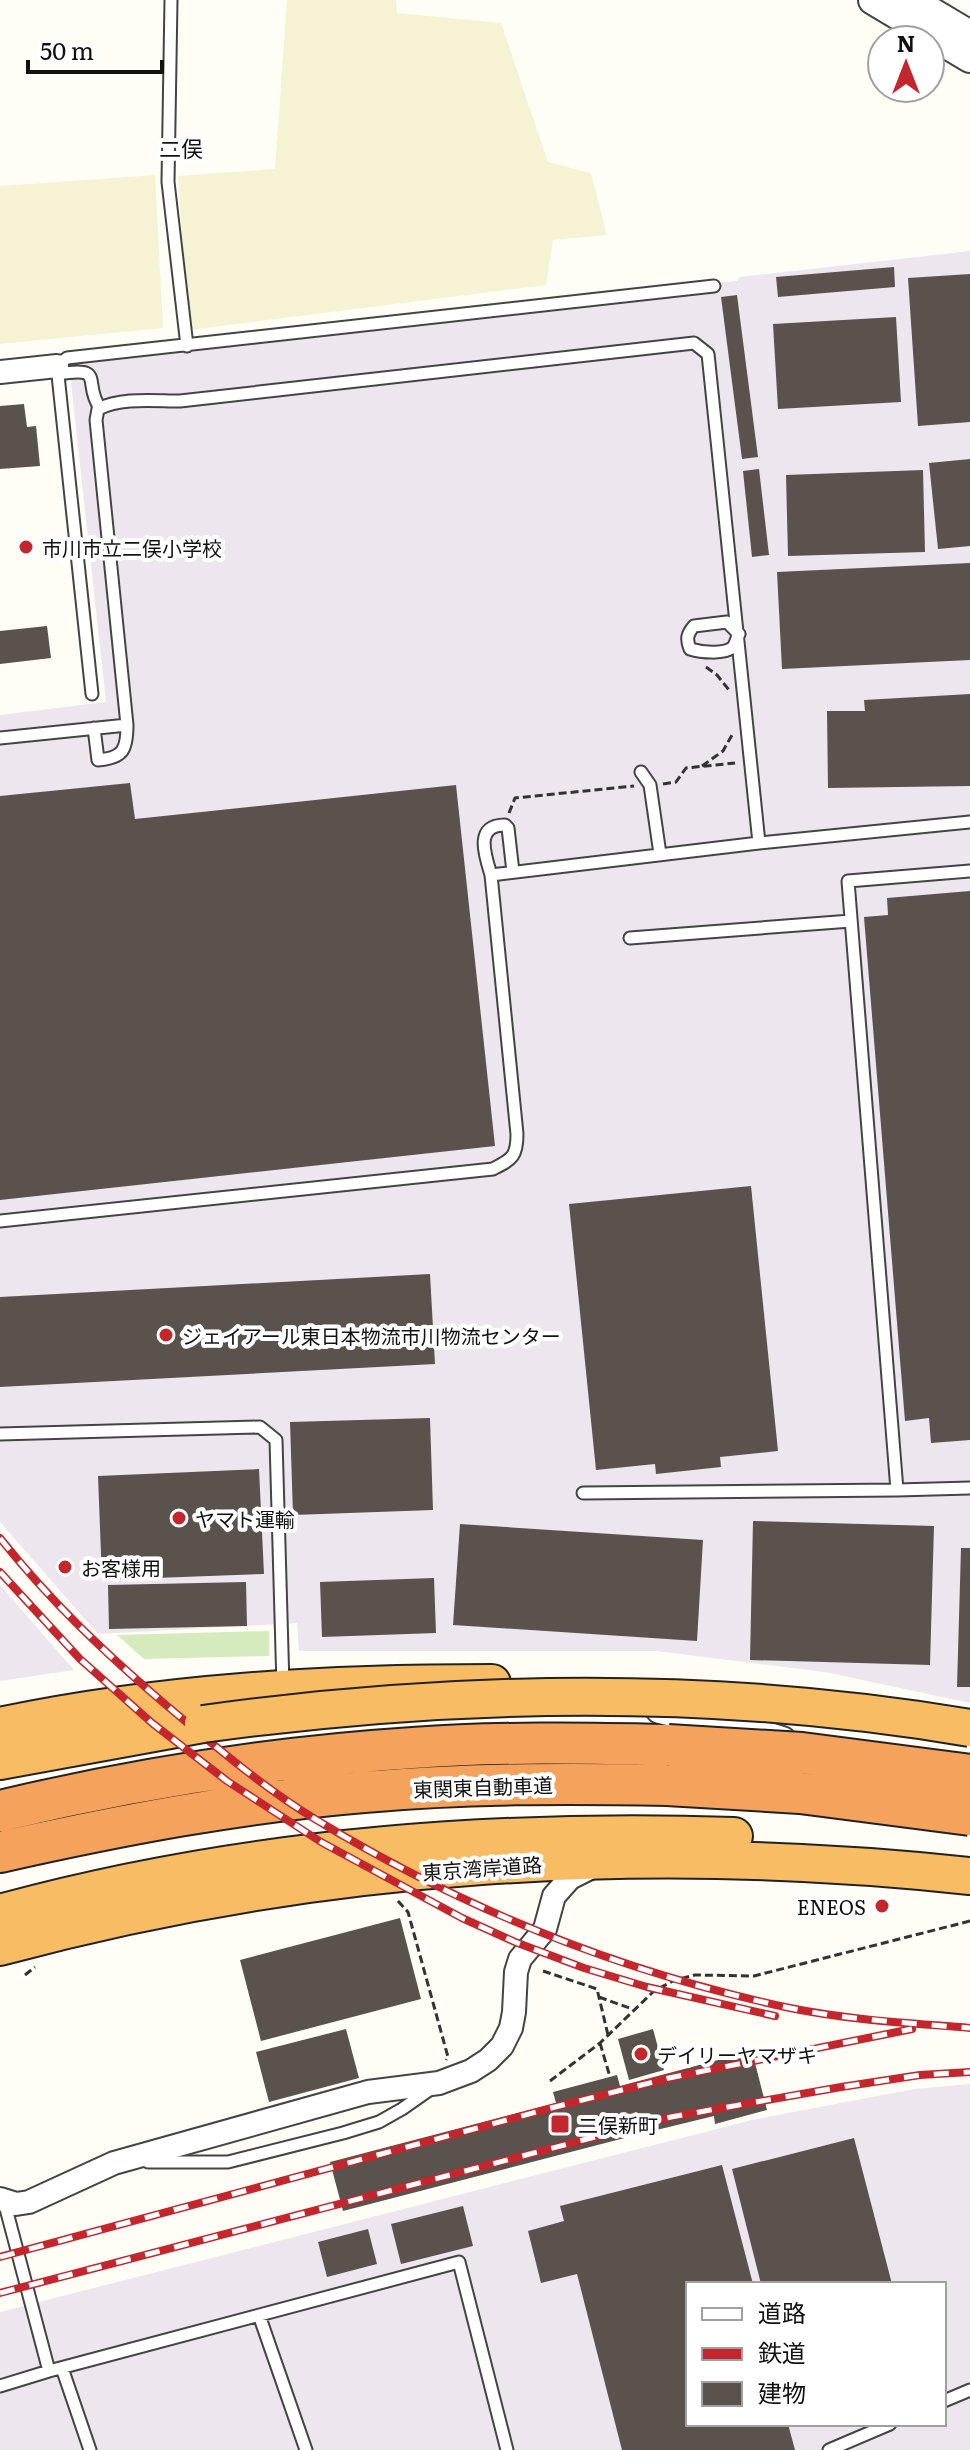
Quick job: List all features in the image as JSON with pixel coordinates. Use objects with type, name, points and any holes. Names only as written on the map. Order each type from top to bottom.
[{"type":"highway","points":[[0,1726],[179,1697],[284,1688],[534,1684],[650,1691],[718,1699],[875,1723],[970,1742]]},
{"type":"highway","points":[[0,1761],[203,1724],[365,1705],[474,1699],[581,1696],[740,1701],[970,1728]]},
{"type":"highway","name":"東関東自動車道","points":[[0,1811],[206,1771],[291,1759],[414,1748],[582,1743],[668,1745],[802,1753],[970,1775]]},
{"type":"highway","points":[[0,1789],[89,1775],[206,1771]]},
{"type":"highway","name":"東関東自動車道","points":[[0,1852],[213,1810],[417,1788],[584,1783],[681,1785],[800,1793],[962,1818]]},
{"type":"highway","points":[[0,1870],[103,1830]]},
{"type":"highway","name":"東京湾岸道路","points":[[0,1913],[118,1885],[221,1866],[382,1845],[512,1836],[666,1834],[810,1841],[970,1859]]},
{"type":"highway","name":"東京湾岸道路","points":[[0,1947],[125,1916],[277,1887],[446,1868],[605,1860],[796,1862],[970,1876]]},
{"type":"street","points":[[873,0],[970,58]]},
{"type":"street","points":[[911,0],[970,35]]},
{"type":"street","points":[[0,372],[57,370]]},
{"type":"street","points":[[534,1684],[597,1694],[735,1726],[783,1742],[962,1818]]},
{"type":"street","points":[[2,2200],[16,2204],[29,2202],[114,2163],[368,2092],[442,2073],[471,2071],[502,2046],[511,2028],[520,1959],[545,1929],[554,1896],[570,1878],[605,1860]]},
{"type":"lane","points":[[171,0],[168,182],[187,346]]},
{"type":"lane","points":[[92,694],[57,370],[67,358],[714,286]]},
{"type":"lane","points":[[94,728],[98,760],[115,759],[121,754],[127,725],[96,420],[100,408],[108,404],[180,401],[694,343],[708,354],[759,843]]},
{"type":"lane","points":[[57,370],[89,374],[100,408]]},
{"type":"lane","points":[[0,738],[127,725]]},
{"type":"lane","points":[[641,772],[650,785],[660,854]]},
{"type":"lane","points":[[491,875],[970,822]]},
{"type":"lane","points":[[0,1221],[493,1169],[511,1160],[517,1148],[517,1134],[491,875],[486,860],[484,835],[489,828],[505,825],[508,828],[513,872]]},
{"type":"lane","points":[[897,1490],[848,881],[970,871]]},
{"type":"lane","points":[[630,938],[851,921]]},
{"type":"lane","points":[[0,1434],[260,1427],[276,1440],[284,1688]]},
{"type":"lane","points":[[583,1493],[970,1488]]},
{"type":"lane","points":[[114,2163],[228,2162],[343,2133],[379,2122],[402,2109],[442,2073]]},
{"type":"lane","points":[[2,2200],[56,2369],[90,2450]]},
{"type":"lane","points":[[0,2386],[459,2262],[507,2450]]},
{"type":"lane","points":[[259,2315],[306,2450]]},
{"type":"lane","points":[[946,2400],[970,2390]]},
{"type":"lane","points":[[829,2450],[885,2426]]},
{"type":"path","points":[[698,665],[710,668],[735,701]]},
{"type":"path","points":[[702,766],[723,751],[737,723]]},
{"type":"path","points":[[663,784],[676,782],[686,768],[741,762]]},
{"type":"path","points":[[510,813],[515,798],[634,786]]},
{"type":"path","points":[[391,1893],[408,1912],[448,2057],[442,2073]]},
{"type":"path","points":[[550,2081],[600,2043],[654,1991],[675,1980],[695,1975],[754,1976],[970,1921]]},
{"type":"path","points":[[25,1975],[37,1964]]},
{"type":"path","points":[[543,1971],[597,1989],[608,2035]]},
{"type":"path","points":[[599,1997],[632,2009]]},
{"type":"path","points":[[600,2043],[610,2077]]},
{"type":"shaded area","points":[[287,0],[396,0],[397,13],[501,23],[548,162],[591,173],[607,235],[553,240],[546,285],[189,330],[178,176],[275,169]]},
{"type":"shaded area","points":[[155,175],[163,328],[0,344],[0,186]]},
{"type":"shaded area","points":[[970,251],[970,1703],[825,1672],[656,1651],[299,1651],[297,1623],[98,1634],[0,1522],[0,715],[106,702],[69,365],[719,288],[718,283],[737,281],[740,277]]},
{"type":"shaded area","points":[[0,1585],[74,1670],[0,1681]]},
{"type":"shaded area","points":[[970,2084],[970,2450],[0,2450],[0,2312],[752,2120],[914,2089]]},
{"type":"green space","points":[[269,1631],[269,1656],[144,1659],[117,1635]]},
{"type":"building","points":[[894,267],[895,287],[778,297],[776,277]]},
{"type":"building","points":[[970,274],[970,422],[918,426],[908,278]]},
{"type":"building","points":[[737,295],[758,457],[742,459],[721,297]]},
{"type":"building","points":[[896,317],[901,402],[778,409],[773,324]]},
{"type":"building","points":[[24,404],[27,427],[36,426],[40,466],[0,469],[0,406]]},
{"type":"building","points":[[970,459],[970,546],[938,549],[929,463]]},
{"type":"building","points":[[759,469],[769,555],[752,557],[743,471]]},
{"type":"building","points":[[923,470],[925,552],[788,556],[786,475]]},
{"type":"building","points":[[970,563],[970,660],[782,669],[777,572]]},
{"type":"building","points":[[47,626],[51,658],[0,664],[0,631]]},
{"type":"building","points":[[970,694],[970,786],[828,788],[827,711],[865,711],[864,700]]},
{"type":"building","points":[[130,783],[135,819],[456,785],[495,1146],[0,1200],[0,796]]},
{"type":"building","points":[[970,891],[970,1440],[931,1443],[929,1418],[905,1421],[864,917],[888,915],[887,898]]},
{"type":"building","points":[[751,1186],[778,1451],[720,1457],[721,1467],[656,1474],[655,1464],[596,1470],[569,1204]]},
{"type":"building","points":[[430,1274],[435,1364],[0,1387],[0,1297]]},
{"type":"building","points":[[430,1418],[433,1510],[293,1515],[290,1422]]},
{"type":"building","points":[[259,1469],[264,1574],[102,1580],[98,1476]]},
{"type":"building","points":[[753,1521],[934,1526],[930,1665],[750,1660]]},
{"type":"building","points":[[460,1524],[703,1540],[697,1641],[453,1625]]},
{"type":"building","points":[[961,1548],[970,1548],[970,1687],[957,1687]]},
{"type":"building","points":[[434,1578],[436,1633],[322,1637],[320,1582]]},
{"type":"building","points":[[246,1582],[247,1626],[109,1629],[108,1585]]},
{"type":"building","points":[[400,1918],[421,1999],[261,2041],[240,1960]]},
{"type":"building","points":[[346,2029],[359,2078],[269,2102],[256,2052]]},
{"type":"building","name":"デイリーヤマザキ","points":[[653,2029],[664,2070],[629,2080],[618,2039]]},
{"type":"building","name":"二俣新町","points":[[752,2051],[767,2110],[715,2124],[714,2116],[343,2211],[330,2162],[556,2103],[553,2092],[617,2075],[620,2086]]},
{"type":"building","points":[[854,2138],[891,2282],[760,2282],[732,2169]]},
{"type":"building","points":[[722,2165],[752,2282],[686,2282],[686,2426],[789,2426],[795,2450],[622,2450],[577,2274],[541,2283],[528,2231],[564,2221],[560,2206]]},
{"type":"building","points":[[463,2206],[473,2246],[401,2264],[391,2224]]},
{"type":"building","points":[[368,2229],[377,2264],[327,2277],[318,2242]]},
{"type":"railway","points":[[0,1538],[58,1605],[100,1646],[238,1765],[315,1819],[428,1881],[544,1934],[665,1976],[727,1993],[835,2015],[970,2028]]},
{"type":"railway","points":[[0,1572],[80,1659],[152,1723],[227,1781],[321,1842],[462,1918],[515,1942],[647,1987],[775,2016]]},
{"type":"railway","points":[[0,2257],[669,2078],[912,2029]]},
{"type":"railway","points":[[0,2293],[671,2117],[920,2075],[970,2072]]},
{"type":"place","name":"市川市立二俣小学校","points":[[26,547]]},
{"type":"place","name":"ジェイアール東日本物流市川物流センター","points":[[166,1335]]},
{"type":"place","name":"ヤマト運輸","points":[[179,1518]]},
{"type":"place","name":"お客様用","points":[[65,1567]]},
{"type":"place","name":"ENEOS","points":[[882,1906]]},
{"type":"place","name":"デイリーヤマザキ","points":[[641,2054]]},
{"type":"place","name":"二俣新町","points":[[560,2124]]},
{"type":"district","name":"二俣","points":[[181,147]]}]
